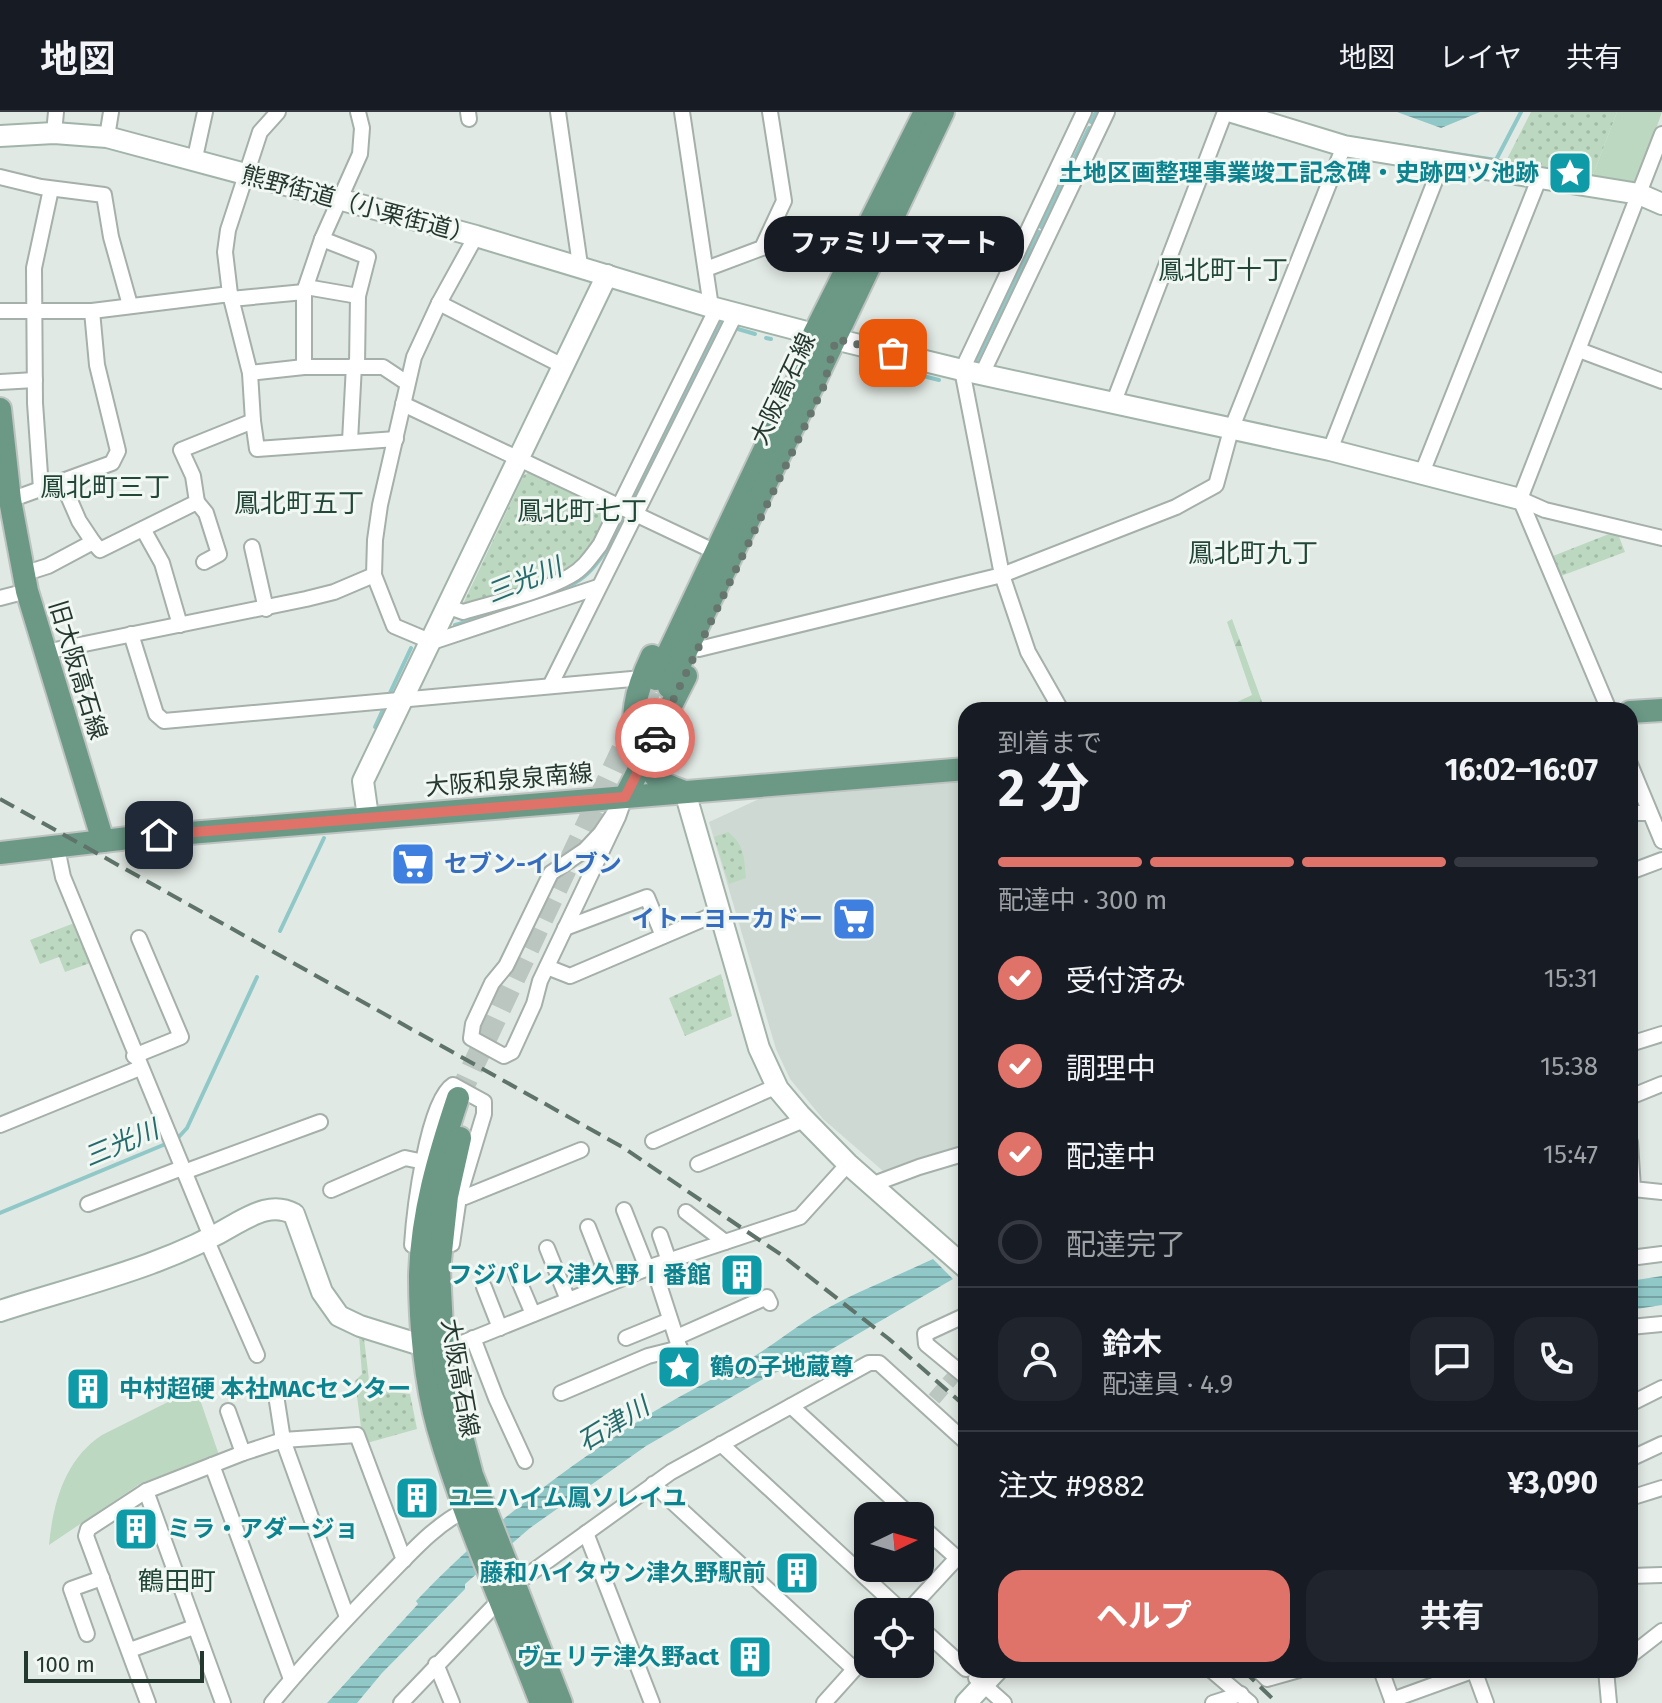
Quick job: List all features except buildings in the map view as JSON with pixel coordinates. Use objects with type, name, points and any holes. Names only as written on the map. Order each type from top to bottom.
[{"type":"main road","name":"大阪高石線","points":[[825,336],[925,112]]},
{"type":"main road","name":"大阪高石線","points":[[656,682],[798,379],[825,336],[943,112]]},
{"type":"main road","points":[[685,792],[661,782],[639,755],[634,735],[634,701],[656,682],[705,547],[799,350],[825,336]]},
{"type":"main road","points":[[625,797],[823,388],[825,336]]},
{"type":"main road","name":"旧大阪高石線","points":[[0,409],[10,500],[25,582],[103,841]]},
{"type":"main road","points":[[1638,712],[1662,710]]},
{"type":"main road","name":"大阪和泉泉南線","points":[[103,841],[958,770]]},
{"type":"main road","points":[[0,853],[103,841]]},
{"type":"main road","name":"大阪高石線","points":[[465,1101],[442,1232],[432,1345],[447,1381],[474,1512],[561,1703]]},
{"type":"main road","name":"大阪高石線","points":[[504,1583],[541,1703]]},
{"type":"street","points":[[54,133],[56,112]]},
{"type":"street","points":[[107,137],[111,112]]},
{"type":"street","points":[[194,162],[205,112]]},
{"type":"street","points":[[278,112],[260,132],[228,230],[225,252],[231,296],[250,373],[257,449],[396,439]]},
{"type":"street","points":[[304,367],[305,289],[322,239],[360,154],[362,128],[358,112]]},
{"type":"street","points":[[558,112],[580,265]]},
{"type":"street","points":[[550,686],[598,587],[627,510],[721,309],[706,269],[682,112]]},
{"type":"street","points":[[706,269],[762,248],[784,201],[770,112]]},
{"type":"street","points":[[972,372],[1040,229],[1084,112]]},
{"type":"street","points":[[1056,702],[1028,652],[1002,575],[972,372],[1040,229],[1107,112]]},
{"type":"street","points":[[1113,404],[1225,112]]},
{"type":"street","points":[[1232,112],[1344,146],[1639,194],[1662,204]]},
{"type":"street","name":"熊野街道（小栗街道）","points":[[0,136],[54,133],[107,137],[476,236],[721,309],[825,336]]},
{"type":"street","points":[[1606,702],[1520,499],[1662,134]]},
{"type":"street","points":[[699,649],[1002,575],[1176,507],[1210,490],[1216,485],[1231,430],[1344,146]]},
{"type":"street","points":[[1330,450],[1442,163]]},
{"type":"street","points":[[0,177],[51,189],[104,195],[111,237],[130,305]]},
{"type":"street","points":[[1422,473],[1539,179]]},
{"type":"street","points":[[41,489],[35,380],[34,268],[51,189]]},
{"type":"street","points":[[476,236],[414,357],[375,540],[374,575],[394,626],[432,642],[598,587]]},
{"type":"street","points":[[322,239],[368,257],[358,296],[350,441]]},
{"type":"street","points":[[368,817],[363,781],[400,698],[432,642],[607,275]]},
{"type":"street","points":[[0,311],[92,311],[305,289],[358,296]]},
{"type":"street","points":[[439,303],[563,366]]},
{"type":"street","points":[[10,500],[112,463],[118,451],[97,365],[92,311]]},
{"type":"street","points":[[825,336],[1113,404],[1330,450],[1520,499],[1545,510],[1662,538]]},
{"type":"street","points":[[1579,350],[1662,381]]},
{"type":"street","points":[[250,373],[355,365],[383,367],[407,383]]},
{"type":"street","points":[[0,382],[35,380]]},
{"type":"street","points":[[403,404],[705,547]]},
{"type":"street","points":[[204,562],[219,554],[206,513],[197,502],[193,476],[181,450],[253,421]]},
{"type":"street","points":[[62,482],[79,521],[100,550],[197,502]]},
{"type":"street","points":[[449,607],[463,612],[570,576],[586,564],[627,510]]},
{"type":"street","points":[[143,529],[170,583],[180,625]]},
{"type":"street","points":[[0,598],[48,566],[93,542]]},
{"type":"street","points":[[252,547],[266,609]]},
{"type":"street","points":[[45,652],[266,609],[334,592],[374,575]]},
{"type":"street","points":[[131,634],[156,714],[164,721],[550,686],[656,682]]},
{"type":"street","points":[[1638,785],[1662,841]]},
{"type":"street","points":[[685,792],[759,1048],[777,1086],[804,1120],[848,1164],[958,1261]]},
{"type":"street","points":[[625,797],[547,967],[512,1052],[504,1056],[471,1038],[473,1024],[492,983],[506,966],[551,873],[585,850],[601,833],[625,797]]},
{"type":"street","points":[[1638,813],[1649,813]]},
{"type":"street","points":[[57,848],[63,877],[257,1355]]},
{"type":"street","points":[[1638,869],[1662,860]]},
{"type":"street","points":[[565,928],[647,897],[663,936]]},
{"type":"street","points":[[547,967],[570,976],[720,912]]},
{"type":"street","points":[[0,1125],[137,1062],[181,1037],[139,938]]},
{"type":"street","points":[[1638,1042],[1662,1034]]},
{"type":"street","points":[[1638,1094],[1662,1084]]},
{"type":"street","points":[[453,1085],[484,1102],[484,1114],[459,1197],[449,1267],[432,1345],[410,1301],[413,1222],[427,1139],[446,1089],[453,1085]]},
{"type":"street","points":[[653,1141],[777,1086]]},
{"type":"street","points":[[698,1164],[804,1120]]},
{"type":"street","points":[[88,1204],[320,1122]]},
{"type":"street","points":[[459,1197],[581,1150]]},
{"type":"street","points":[[871,1185],[958,1155]]},
{"type":"street","points":[[331,1190],[405,1158],[424,1162]]},
{"type":"street","points":[[0,1311],[160,1261],[209,1240],[255,1213],[285,1209],[294,1214],[322,1292],[339,1316],[360,1326],[432,1345],[473,1338],[650,1267],[800,1217],[848,1164]]},
{"type":"street","points":[[1638,1190],[1662,1192]]},
{"type":"street","points":[[624,1210],[650,1267],[688,1374]]},
{"type":"street","points":[[686,1212],[725,1242]]},
{"type":"street","points":[[588,1227],[610,1283]]},
{"type":"street","points":[[660,1235],[669,1261]]},
{"type":"street","points":[[547,1248],[568,1300]]},
{"type":"street","points":[[1638,1257],[1662,1254]]},
{"type":"street","points":[[516,1274],[533,1314]]},
{"type":"street","points":[[484,1287],[500,1328]]},
{"type":"street","points":[[568,1393],[678,1343],[767,1297],[770,1303]]},
{"type":"street","points":[[958,1319],[925,1334],[926,1344],[958,1373]]},
{"type":"street","points":[[626,1338],[670,1320]]},
{"type":"street","points":[[1638,1326],[1662,1324]]},
{"type":"street","points":[[473,1338],[525,1461]]},
{"type":"street","points":[[401,1703],[504,1583],[586,1533],[653,1484],[869,1363],[879,1363],[931,1403],[958,1433]]},
{"type":"street","points":[[1638,1400],[1662,1388]]},
{"type":"street","points":[[276,1395],[283,1440],[347,1617]]},
{"type":"street","points":[[791,1406],[896,1502]]},
{"type":"street","points":[[228,1411],[243,1453]]},
{"type":"street","points":[[148,1703],[86,1536],[88,1529],[146,1491],[283,1440],[357,1435],[404,1560]]},
{"type":"street","points":[[721,1444],[890,1598]]},
{"type":"street","points":[[1638,1455],[1662,1444]]},
{"type":"street","points":[[212,1465],[291,1679]]},
{"type":"street","points":[[653,1484],[854,1669],[824,1703]]},
{"type":"street","points":[[1638,1496],[1662,1488]]},
{"type":"street","points":[[146,1491],[223,1703]]},
{"type":"street","points":[[272,1703],[347,1617],[437,1528],[474,1512]]},
{"type":"street","points":[[586,1533],[652,1703]]},
{"type":"street","points":[[934,1537],[958,1558]]},
{"type":"street","points":[[920,1598],[958,1564]]},
{"type":"street","points":[[1638,1576],[1662,1575]]},
{"type":"street","points":[[87,1634],[71,1589],[102,1578]]},
{"type":"street","points":[[130,1650],[194,1627]]},
{"type":"street","points":[[1638,1650],[1662,1631]]},
{"type":"street","points":[[934,1640],[958,1663]]},
{"type":"street","points":[[436,1664],[452,1703]]},
{"type":"street","points":[[966,1703],[989,1678]]},
{"type":"street","points":[[991,1678],[1004,1703]]},
{"type":"street","points":[[1221,1678],[1246,1698]]},
{"type":"street","points":[[1384,1678],[1393,1702],[1454,1678]]},
{"type":"street","points":[[1477,1678],[1486,1703]]},
{"type":"street","points":[[1607,1678],[1609,1703]]},
{"type":"street","points":[[1213,1703],[1246,1698]]},
{"type":"shaded area","name":"イトーヨーカドー","points":[[958,783],[958,1147],[883,1171],[823,1119],[790,1079],[776,1049],[709,822],[759,799]]},
{"type":"green space","points":[[1531,112],[1617,112],[1591,180],[1503,167]]},
{"type":"green space","points":[[1617,112],[1662,112],[1637,183],[1631,187],[1591,180]]},
{"type":"green space","points":[[530,472],[610,510],[598,543],[569,573],[467,608],[463,604],[524,475]]},
{"type":"green space","points":[[1614,532],[1618,534],[1625,552],[1561,576],[1553,556]]},
{"type":"green space","points":[[1232,619],[1262,702],[1237,702],[1252,695],[1227,622]]},
{"type":"green space","points":[[728,832],[741,847],[746,878],[729,884],[714,837]]},
{"type":"green space","points":[[77,922],[93,962],[65,972],[59,957],[40,964],[30,940]]},
{"type":"green space","points":[[721,974],[732,1016],[685,1036],[669,998]]},
{"type":"green space","points":[[359,1335],[364,1338],[370,1389],[410,1394],[417,1429],[367,1443],[361,1427],[355,1381],[362,1374]]},
{"type":"green space","points":[[196,1388],[219,1455],[141,1483],[49,1545],[63,1483],[89,1445],[102,1435]]},
{"type":"water","points":[[1397,112],[1480,112],[1441,128]]},
{"type":"water","points":[[933,1259],[953,1279],[825,1353],[772,1374],[646,1446],[530,1528],[465,1584],[465,1589],[382,1673],[357,1703],[327,1703],[441,1575],[549,1483],[637,1422],[748,1360],[812,1317]]},
{"type":"water","points":[[1662,1276],[1662,1305],[1638,1309],[1638,1280]]},
{"type":"waterway","name":"三光川","points":[[1091,122],[1096,112]]},
{"type":"waterway","name":"三光川","points":[[1391,144],[1496,160],[1521,112]]},
{"type":"waterway","name":"三光川","points":[[1041,227],[1089,128]]},
{"type":"waterway","name":"三光川","points":[[976,361],[1039,232]]},
{"type":"waterway","name":"三光川","points":[[629,507],[720,323],[724,324]]},
{"type":"waterway","name":"三光川","points":[[738,329],[755,334]]},
{"type":"waterway","name":"三光川","points":[[766,338],[771,339]]},
{"type":"waterway","name":"三光川","points":[[865,363],[887,367]]},
{"type":"waterway","name":"三光川","points":[[899,370],[939,380]]},
{"type":"waterway","name":"三光川","points":[[455,625],[524,605],[575,583],[598,561],[624,517]]},
{"type":"waterway","name":"三光川","points":[[389,695],[411,648]]},
{"type":"waterway","name":"三光川","points":[[375,727],[386,703]]},
{"type":"waterway","name":"三光川","points":[[280,931],[324,838]]},
{"type":"waterway","name":"三光川","points":[[176,1140],[187,1128],[257,977]]},
{"type":"waterway","name":"三光川","points":[[0,1213],[168,1143]]},
{"type":"tunnel","points":[[458,1098],[655,680]]},
{"type":"tunnel","points":[[934,1399],[954,1376]]},
{"type":"railway","points":[[0,799],[624,1148],[783,1256],[889,1339],[958,1400]]},
{"type":"railway","points":[[1251,1678],[1277,1703]]},
{"type":"way so far","points":[[655,738],[823,388],[836,339],[893,353]]},
{"type":"place","name":"土地区画整理事業竣工記念碑・史跡四ツ池跡","points":[[1570,173]]},
{"type":"place","name":"ファミリーマート","points":[[893,353]]},
{"type":"place","name":"セブン-イレブン","points":[[413,864]]},
{"type":"place","name":"イトーヨーカドー","points":[[854,919]]},
{"type":"place","name":"フジパレス津久野Ⅰ番館","points":[[742,1275]]},
{"type":"place","name":"鶴の子地蔵尊","points":[[679,1367]]},
{"type":"place","name":"中村超硬 本社MACセンター","points":[[88,1389]]},
{"type":"place","name":"ユニハイム鳳ソレイユ","points":[[417,1498]]},
{"type":"place","name":"ミラ・アダージョ","points":[[136,1529]]},
{"type":"place","name":"藤和ハイタウン津久野駅前","points":[[797,1573]]},
{"type":"place","name":"ヴェリテ津久野act","points":[[750,1657]]},
{"type":"district","name":"鳳北町十丁","points":[[1223,270]]},
{"type":"district","name":"鳳北町三丁","points":[[105,487]]},
{"type":"district","name":"鳳北町五丁","points":[[299,503]]},
{"type":"district","name":"鳳北町七丁","points":[[582,511]]},
{"type":"district","name":"鳳北町九丁","points":[[1253,553]]},
{"type":"district","name":"鶴田町","points":[[177,1581]]},
{"type":"route","points":[[159,835],[625,797],[655,738]]},
{"type":"water label","name":"石津川","points":[[613,1424]]}]
